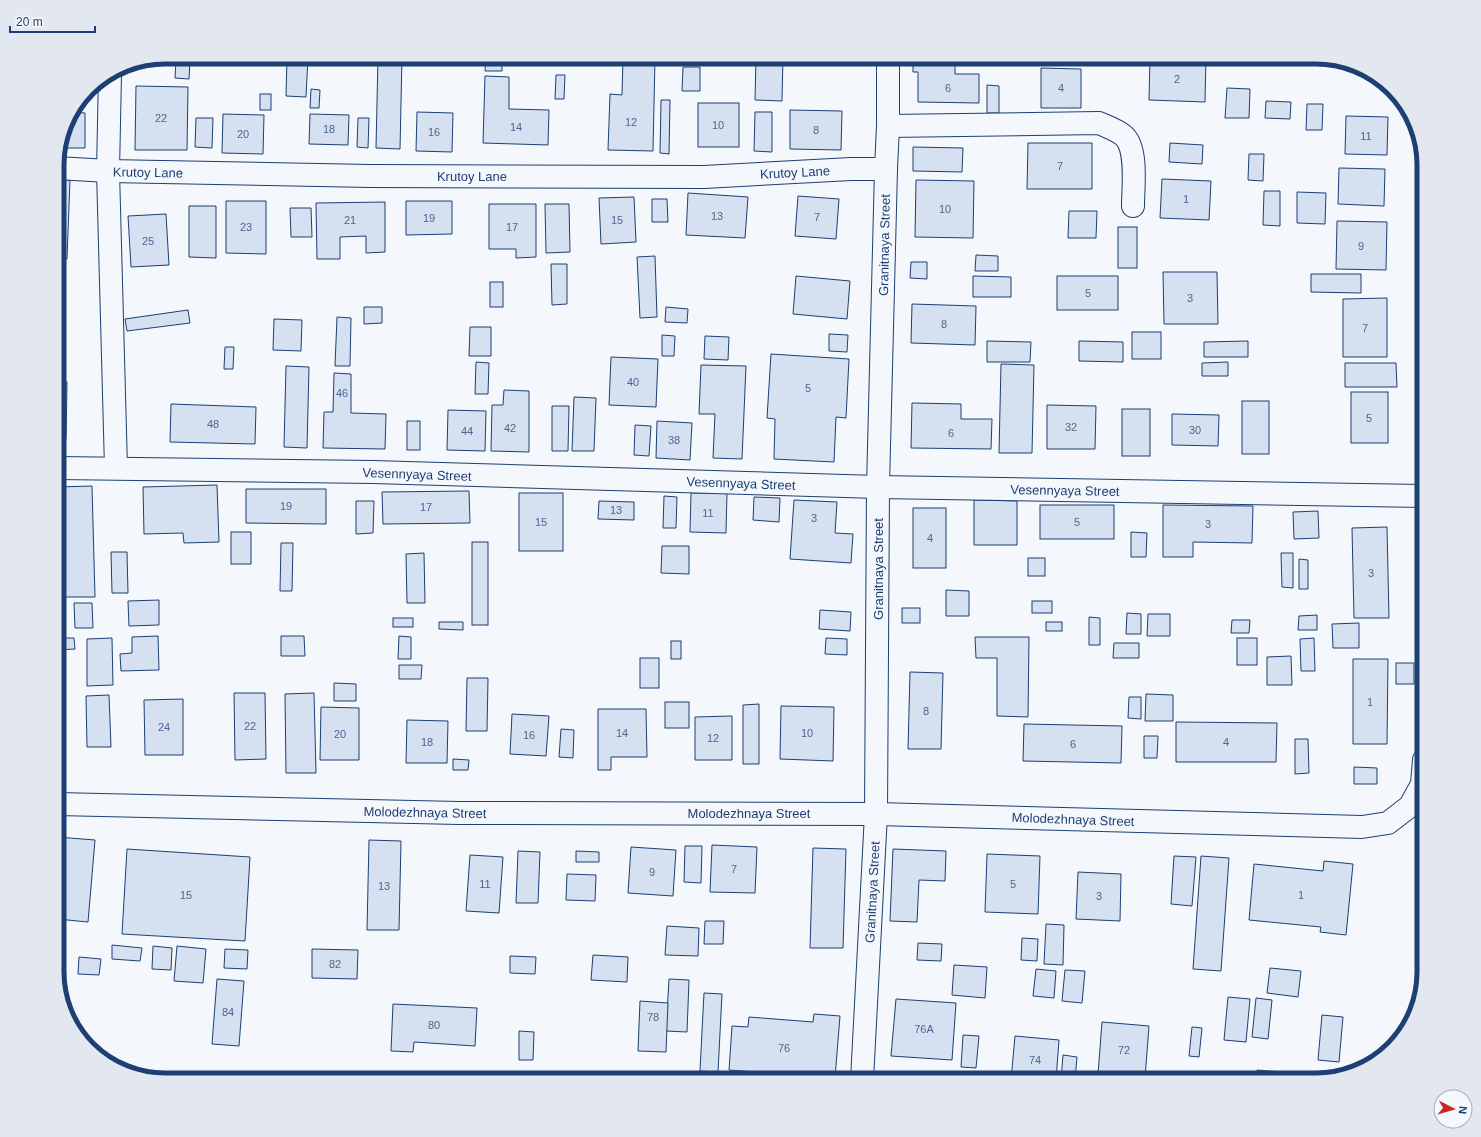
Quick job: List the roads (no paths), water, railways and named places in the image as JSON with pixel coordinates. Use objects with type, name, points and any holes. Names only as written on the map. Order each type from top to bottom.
[{"type":"street","name":"Granitnaya Street","points":[[862,1073],[876,814],[878,487],[888,126],[888,64]]},
{"type":"street","points":[[110,80],[108,171],[116,468]]},
{"type":"street","points":[[888,126],[1099,123],[1112,128],[1125,137],[1132,152],[1133,206]]},
{"type":"street","name":"Krutoy Lane","points":[[64,168],[108,171],[370,176],[704,177],[850,169],[886,169]]},
{"type":"street","name":"Vesennyaya Street","points":[[64,468],[365,472],[878,487],[1417,496]]},
{"type":"street","name":"Molodezhnaya Street","points":[[64,804],[459,813],[876,814],[1362,827],[1388,823],[1410,806],[1417,793]]}]
